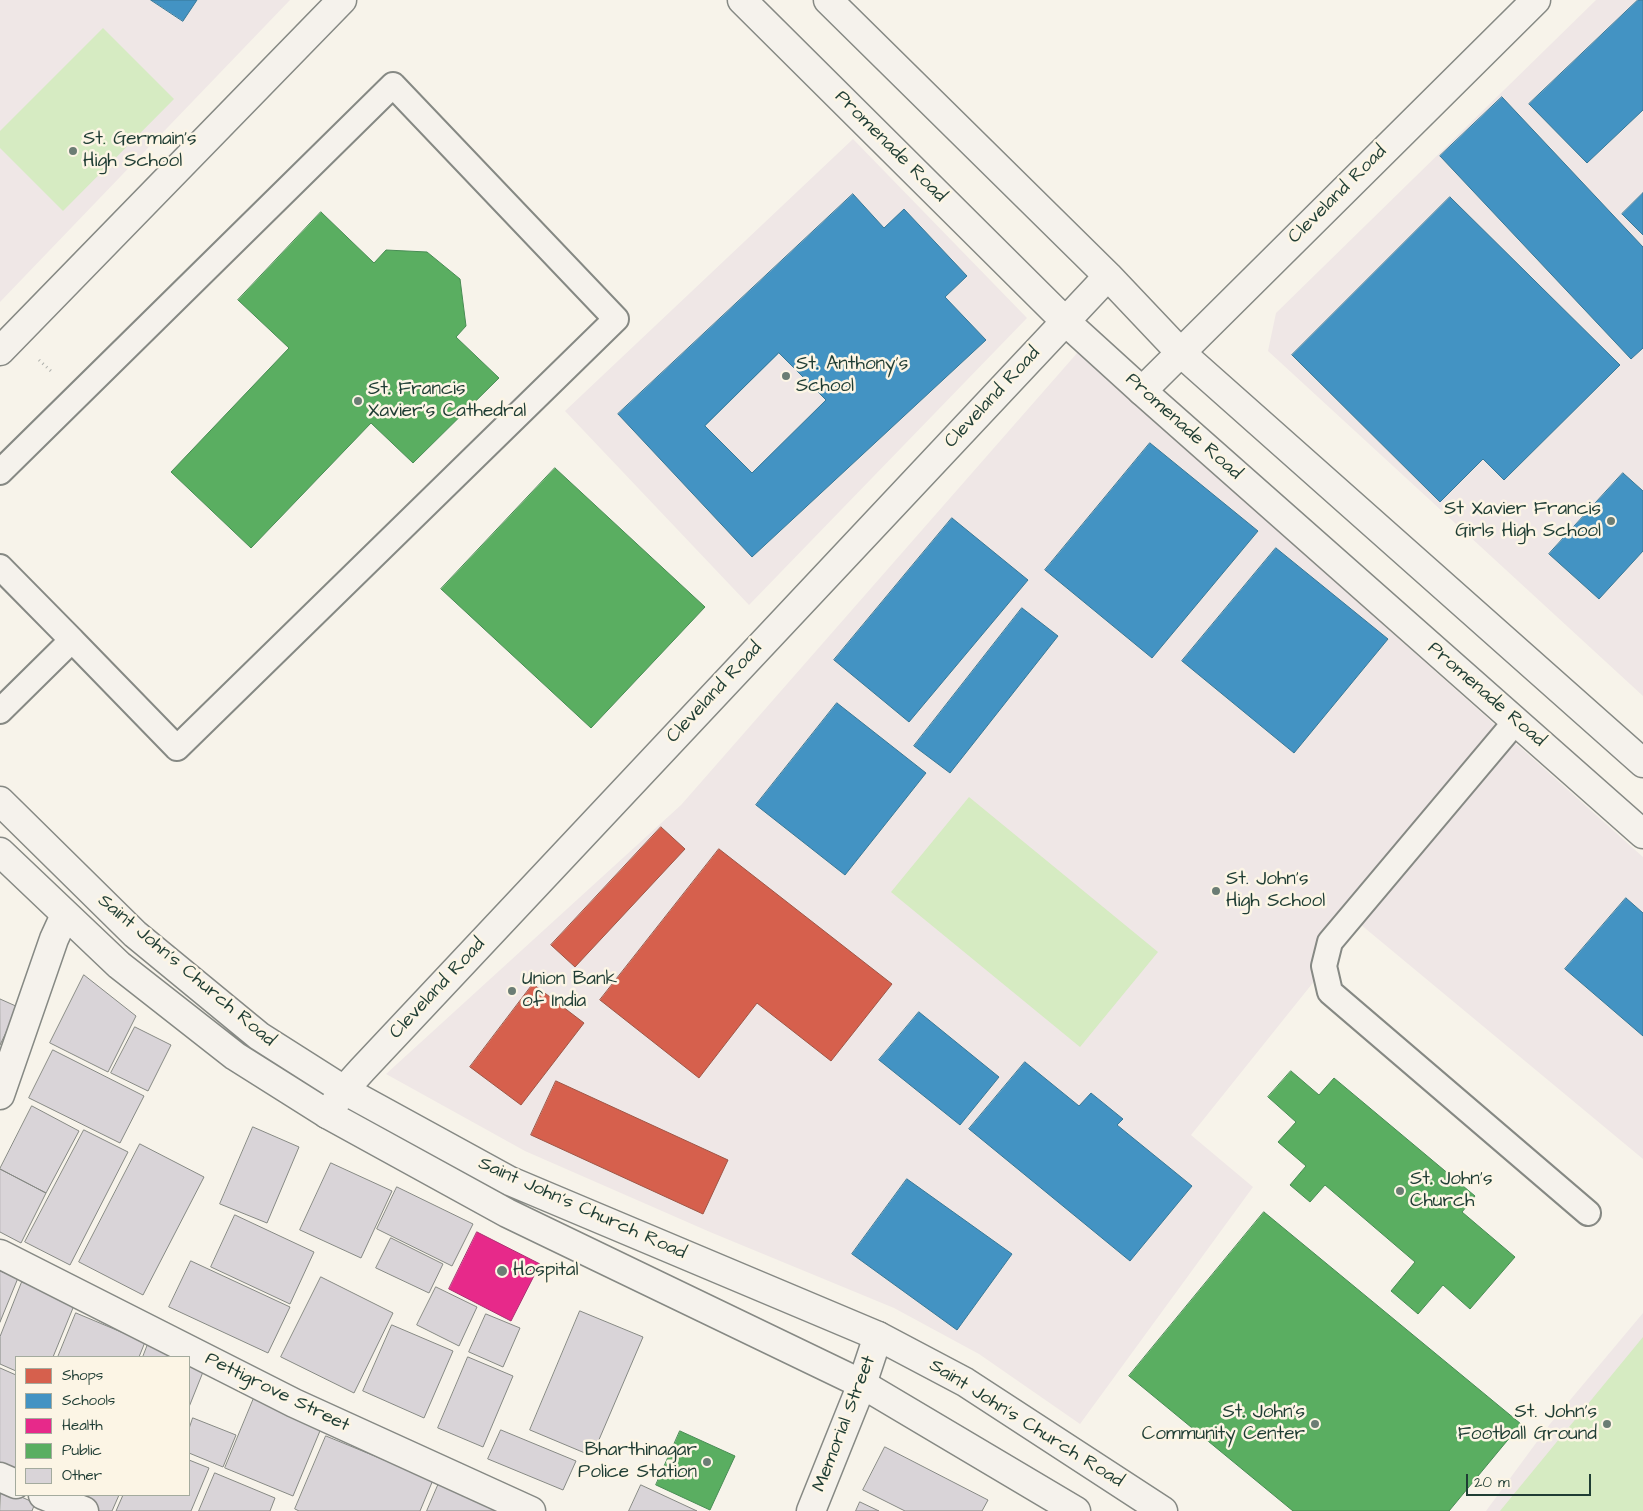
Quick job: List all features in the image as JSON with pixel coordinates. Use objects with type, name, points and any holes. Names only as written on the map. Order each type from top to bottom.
[{"type":"street","points":[[7,344],[342,0]]},
{"type":"street","name":"Promenade Road","points":[[742,0],[1065,321],[1643,834]]},
{"type":"street","points":[[828,0],[1108,276],[1180,352],[1643,763]]},
{"type":"street","name":"Cleveland Road","points":[[1142,391],[1536,0]]},
{"type":"street","name":"Cleveland Road","points":[[327,1114],[344,1090],[1108,276]]},
{"type":"street","name":"Saint John's Church Road","points":[[0,801],[136,934],[259,1036],[344,1090],[510,1181],[878,1336],[965,1382],[1162,1511]]},
{"type":"street","name":"Saint John's Church Road","points":[[0,852],[119,965],[235,1056],[327,1114],[507,1213],[862,1384],[1076,1511]]},
{"type":"street","points":[[0,1095],[54,939],[65,915]]},
{"type":"street","name":"Pettigrove Street","points":[[0,1254],[294,1403],[531,1511]]},
{"type":"street","name":"Memorial Street","points":[[811,1511],[862,1384],[878,1336]]},
{"type":"street","points":[[0,1478],[15,1484]]},
{"type":"street","points":[[46,1496],[84,1511]]},
{"type":"lane","points":[[0,472],[393,85],[616,319],[176,748],[0,567]]},
{"type":"lane","points":[[0,711],[72,640]]},
{"type":"lane","points":[[1516,721],[1330,942],[1324,966],[1330,992],[1588,1213]]},
{"type":"path","points":[[7,344],[77,396]]},
{"type":"shaded area","name":"St. Germain's High School","points":[[0,0],[290,0],[0,302]]},
{"type":"shaded area","points":[[1596,0],[1643,0],[1643,696],[1268,351],[1276,313]]},
{"type":"shaded area","name":"St. Anthony's School","points":[[853,139],[1027,318],[749,605],[565,411]]},
{"type":"shaded area","name":"St. John's High School","points":[[1078,352],[1643,857],[1643,1159],[1360,924],[1191,1135],[1253,1187],[1080,1424],[979,1354],[894,1308],[710,1232],[525,1151],[386,1074],[681,805]]},
{"type":"shaded area","name":"St. John's Football Ground","points":[[1643,1313],[1643,1511],[1486,1511],[1550,1424]]},
{"type":"green space","points":[[103,28],[174,99],[63,211],[0,148],[0,131]]},
{"type":"green space","points":[[969,797],[1158,952],[1080,1047],[891,892]]},
{"type":"green space","name":"St. John's Football Ground","points":[[1643,1337],[1643,1511],[1500,1511]]},
{"type":"building: Shops","points":[[661,827],[685,849],[575,967],[551,945]]},
{"type":"building: Shops","points":[[719,849],[892,984],[831,1061],[757,1003],[699,1078],[600,1000]]},
{"type":"building: Shops","points":[[533,984],[584,1023],[521,1105],[470,1067]]},
{"type":"building: Shops","points":[[556,1081],[728,1160],[703,1214],[531,1135]]},
{"type":"building: Schools","points":[[151,0],[197,0],[183,21]]},
{"type":"building: Schools","points":[[1638,0],[1643,0],[1643,110],[1587,163],[1529,104]]},
{"type":"building: Schools","points":[[1502,97],[1643,247],[1643,348],[1631,359],[1440,156]]},
{"type":"building: Schools","points":[[1643,193],[1643,235],[1622,214]]},
{"type":"building: Schools","points":[[853,194],[884,228],[904,209],[967,276],[945,297],[986,340],[752,557],[618,414]],"holes":[[[779,353],[826,400],[752,473],[705,426]]]},
{"type":"building: Schools","points":[[1450,197],[1620,365],[1504,480],[1483,459],[1440,502],[1292,355]]},
{"type":"building: Schools","points":[[1150,443],[1258,531],[1152,658],[1045,570]]},
{"type":"building: Schools","name":"St Xavier Francis Girls High School","points":[[1623,473],[1643,491],[1643,551],[1599,599],[1549,554]]},
{"type":"building: Schools","points":[[952,518],[1028,580],[909,722],[834,660]]},
{"type":"building: Schools","points":[[1276,548],[1388,639],[1294,753],[1182,661]]},
{"type":"building: Schools","points":[[1022,608],[1058,636],[950,773],[914,746]]},
{"type":"building: Schools","points":[[837,703],[926,773],[845,875],[756,805]]},
{"type":"building: Schools","points":[[1626,898],[1643,913],[1643,1036],[1565,969]]},
{"type":"building: Schools","points":[[919,1012],[999,1077],[960,1125],[879,1060]]},
{"type":"building: Schools","points":[[1025,1062],[1079,1106],[1091,1093],[1123,1119],[1117,1125],[1192,1186],[1130,1261],[969,1129]]},
{"type":"building: Schools","points":[[907,1179],[1012,1254],[957,1330],[852,1254]]},
{"type":"building: Health","points":[[477,1232],[540,1264],[511,1321],[449,1289]]},
{"type":"building: Public","name":"St. Francis Xavier's Cathedral","points":[[321,212],[374,263],[386,250],[427,252],[460,279],[466,326],[456,337],[499,378],[413,463],[371,423],[251,548],[171,472],[289,348],[238,300]]},
{"type":"building: Public","points":[[555,468],[705,607],[591,728],[441,589]]},
{"type":"building: Public","name":"St. John's Church","points":[[1291,1071],[1319,1095],[1334,1078],[1475,1196],[1462,1212],[1515,1257],[1470,1309],[1443,1285],[1418,1314],[1391,1291],[1415,1262],[1325,1185],[1310,1202],[1290,1185],[1306,1166],[1278,1142],[1296,1122],[1268,1097]]},
{"type":"building: Public","points":[[1264,1212],[1521,1424],[1449,1511],[1293,1511],[1129,1376]]},
{"type":"building: Public","points":[[680,1431],[735,1456],[710,1510],[656,1485]]},
{"type":"building: Other","points":[[84,975],[136,1016],[108,1072],[50,1043]]},
{"type":"building: Other","points":[[0,999],[18,1007],[0,1045]]},
{"type":"building: Other","points":[[135,1027],[171,1045],[148,1091],[111,1073]]},
{"type":"building: Other","points":[[53,1050],[144,1096],[120,1143],[29,1098]]},
{"type":"building: Other","points":[[32,1106],[79,1131],[46,1193],[0,1169]]},
{"type":"building: Other","points":[[253,1127],[299,1147],[267,1223],[220,1204]]},
{"type":"building: Other","points":[[84,1130],[128,1152],[70,1265],[25,1242]]},
{"type":"building: Other","points":[[140,1144],[204,1177],[143,1295],[79,1262]]},
{"type":"building: Other","points":[[331,1163],[392,1191],[361,1258],[300,1230]]},
{"type":"building: Other","points":[[0,1169],[46,1193],[21,1243],[0,1232]]},
{"type":"building: Other","points":[[397,1187],[473,1224],[452,1266],[377,1229]]},
{"type":"building: Other","points":[[235,1215],[314,1252],[290,1304],[211,1267]]},
{"type":"building: Other","points":[[391,1238],[443,1264],[429,1293],[376,1268]]},
{"type":"building: Other","points":[[191,1261],[290,1307],[268,1353],[169,1307]]},
{"type":"building: Other","points":[[0,1271],[18,1278],[0,1322]]},
{"type":"building: Other","points":[[321,1277],[393,1313],[354,1393],[281,1357]]},
{"type":"building: Other","points":[[22,1282],[75,1303],[53,1356],[15,1356],[15,1371],[0,1364],[0,1337]]},
{"type":"building: Other","points":[[436,1287],[477,1307],[459,1346],[417,1325]]},
{"type":"building: Other","points":[[580,1311],[643,1337],[592,1456],[530,1430]]},
{"type":"building: Other","points":[[76,1313],[145,1342],[139,1356],[58,1356]]},
{"type":"building: Other","points":[[486,1314],[520,1328],[503,1367],[469,1352]]},
{"type":"building: Other","points":[[392,1325],[453,1351],[424,1418],[363,1391]]},
{"type":"building: Other","points":[[148,1344],[179,1356],[143,1356]]},
{"type":"building: Other","points":[[468,1357],[513,1376],[483,1447],[438,1428]]},
{"type":"building: Other","points":[[190,1360],[205,1367],[190,1404]]},
{"type":"building: Other","points":[[0,1368],[15,1375],[15,1474],[0,1472]]},
{"type":"building: Other","points":[[254,1398],[322,1426],[293,1496],[225,1468]]},
{"type":"building: Other","points":[[193,1418],[236,1435],[223,1467],[190,1453],[190,1426]]},
{"type":"building: Other","points":[[501,1430],[576,1461],[563,1490],[488,1459]]},
{"type":"building: Other","points":[[326,1436],[433,1480],[420,1511],[299,1511],[295,1509]]},
{"type":"building: Other","points":[[885,1447],[988,1500],[982,1511],[905,1511],[863,1490]]},
{"type":"building: Other","points":[[190,1460],[209,1468],[191,1511],[116,1511],[123,1496],[190,1496]]},
{"type":"building: Other","points":[[215,1473],[275,1498],[270,1511],[199,1511]]},
{"type":"building: Other","points":[[439,1483],[505,1511],[427,1511]]},
{"type":"building: Other","points":[[641,1485],[697,1511],[629,1511]]},
{"type":"building: Other","points":[[1,1488],[15,1494],[15,1496],[35,1503],[32,1511],[0,1511]]},
{"type":"building: Other","points":[[69,1496],[119,1496],[112,1511],[97,1511]]},
{"type":"building: Other","points":[[860,1502],[879,1511],[856,1511]]},
{"type":"place","name":"St. Germain's High School","points":[[73,151]]},
{"type":"place","name":"St. Anthony's School","points":[[786,376]]},
{"type":"place","name":"St. Francis Xavier's Cathedral","points":[[358,401]]},
{"type":"place","name":"St Xavier Francis Girls High School","points":[[1611,521]]},
{"type":"place","name":"St. John's High School","points":[[1216,891]]},
{"type":"place","name":"Union Bank of India","points":[[512,991]]},
{"type":"place","name":"St. John's Church","points":[[1400,1191]]},
{"type":"place","name":"Hospital","points":[[502,1271]]},
{"type":"place","name":"St. John's Community Center","points":[[1315,1424]]},
{"type":"place","name":"St. John's Football Ground","points":[[1607,1424]]},
{"type":"place","name":"Bharthinagar Police Station","points":[[707,1462]]}]
